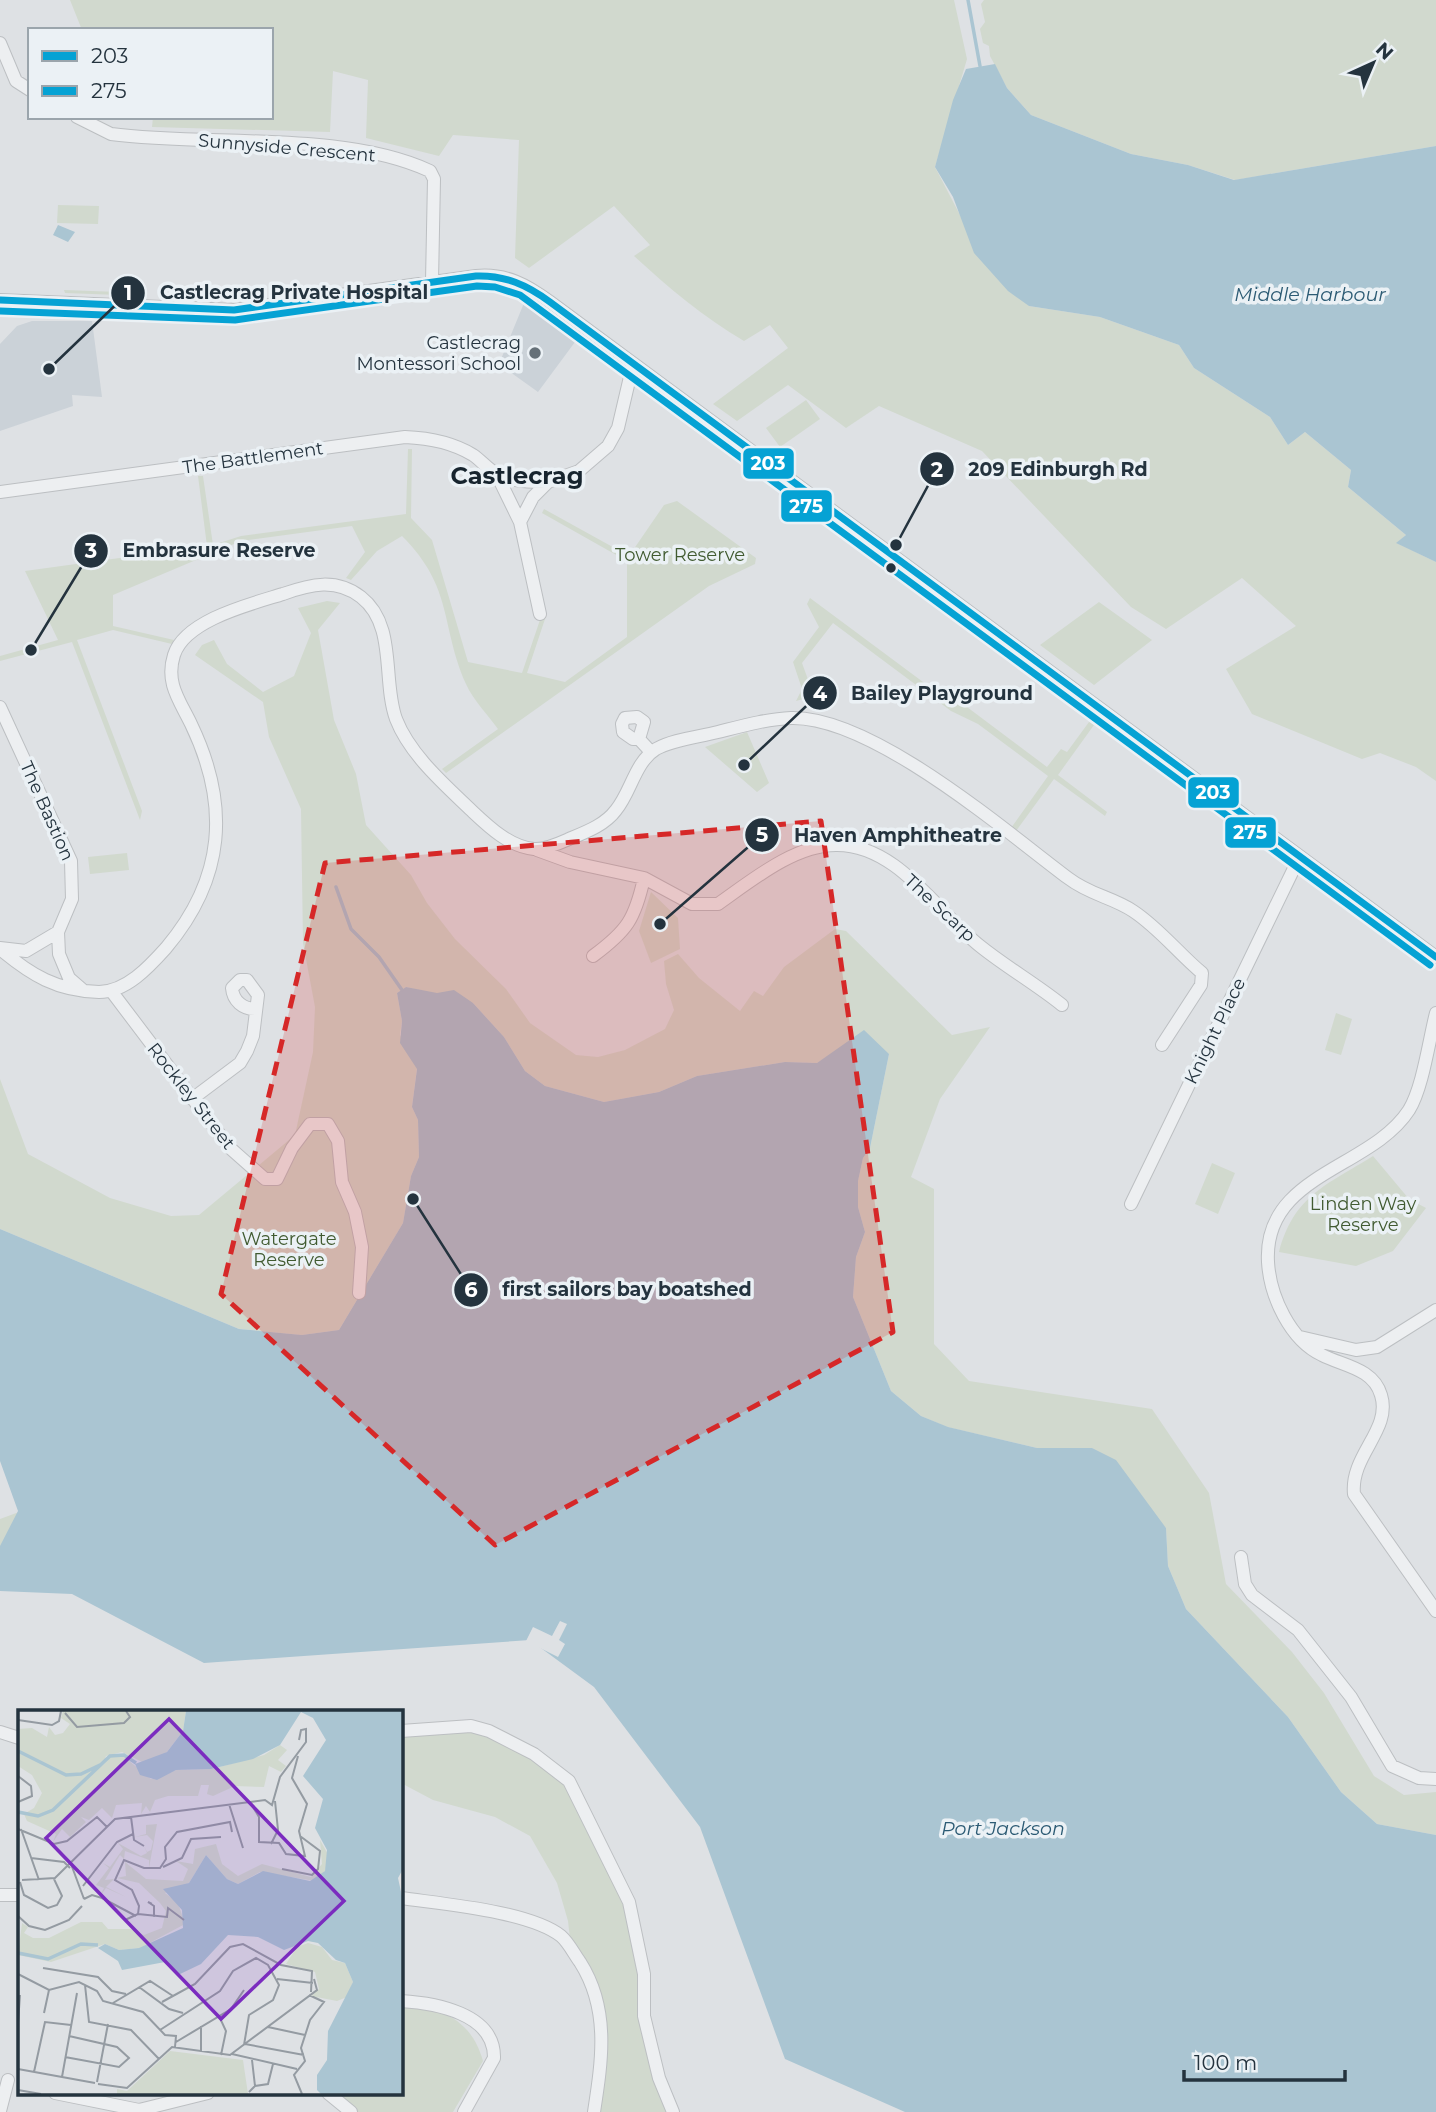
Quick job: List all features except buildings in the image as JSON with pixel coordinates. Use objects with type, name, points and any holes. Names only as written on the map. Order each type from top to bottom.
[{"type":"street","points":[[0,43],[16,80],[28,89]]},
{"type":"street","name":"Sunnyside Crescent","points":[[82,119],[120,135],[359,150],[414,163],[430,171],[434,179],[432,281]]},
{"type":"street","points":[[0,300],[234,310],[489,275],[516,281],[633,364],[1436,957]]},
{"type":"street","points":[[517,516],[548,482],[579,471],[608,446],[618,428],[633,364]]},
{"type":"street","name":"The Battlement","points":[[0,492],[405,437],[425,437],[472,455],[497,475],[517,516],[540,614]]},
{"type":"street","name":"The Battlement","points":[[497,475],[527,482],[548,482]]},
{"type":"street","name":"The Scarp","points":[[112,992],[148,967],[185,923],[204,890],[214,852],[215,786],[191,723],[174,694],[171,670],[175,650],[189,634],[210,620],[315,584],[338,584],[369,603],[379,618],[397,720],[414,749],[490,827],[513,843],[595,869],[644,878],[692,904],[705,905],[718,904],[788,859],[811,850],[835,845],[867,850],[893,865],[980,946],[1062,1005]]},
{"type":"street","name":"The Bastion","points":[[0,707],[71,861],[72,899],[58,932]]},
{"type":"street","points":[[537,850],[604,822],[616,811],[643,761],[651,752],[664,746],[748,724],[794,718],[828,724],[876,744],[923,770],[1087,893],[1132,911],[1202,973],[1201,985],[1162,1045]]},
{"type":"street","points":[[639,739],[651,752]]},
{"type":"street","name":"Knight Place","points":[[1131,1204],[1299,858]]},
{"type":"street","points":[[593,956],[624,932],[637,911],[644,878]]},
{"type":"street","points":[[0,949],[26,951],[58,932],[59,954],[64,970],[84,991]]},
{"type":"street","points":[[0,949],[29,973],[55,986],[112,992]]},
{"type":"street","name":"Rockley Street","points":[[112,992],[230,1148],[265,1179],[277,1179],[292,1148],[310,1124],[328,1124],[338,1141],[342,1182],[355,1213],[362,1247],[359,1293]]},
{"type":"street","points":[[192,1099],[240,1063],[253,1036],[255,1009]]},
{"type":"street","points":[[1436,1013],[1410,1109],[1382,1137],[1311,1181],[1292,1198],[1279,1214],[1269,1237],[1268,1261],[1272,1288],[1282,1312],[1300,1337],[1321,1355],[1370,1377],[1379,1388],[1383,1399],[1381,1423],[1354,1472],[1354,1493],[1436,1611]]},
{"type":"street","points":[[1300,1337],[1356,1350],[1377,1347],[1436,1310]]},
{"type":"street","points":[[1241,1557],[1245,1584],[1252,1595],[1298,1630],[1351,1697],[1392,1766],[1419,1778],[1436,1779]]},
{"type":"street","points":[[402,1731],[471,1726],[489,1731],[534,1754],[569,1781],[629,1902],[644,1975],[645,2016],[659,2078],[673,2112]]},
{"type":"street","points":[[0,1732],[18,1738]]},
{"type":"street","points":[[0,1895],[18,1895]]},
{"type":"street","points":[[402,1898],[528,1921],[561,1936],[594,1985],[602,2023],[603,2056],[594,2112]]},
{"type":"street","points":[[402,2001],[436,2004],[457,2011],[474,2022],[490,2042],[494,2058],[464,2112]]},
{"type":"street","points":[[0,2111],[9,2080]]},
{"type":"street","points":[[60,2094],[139,2110],[204,2094]]},
{"type":"street","points":[[329,2094],[351,2112]]},
{"type":"highlighted area","points":[[821,821],[893,1332],[495,1545],[221,1294],[325,863]]},
{"type":"shaded area","name":"Castlecrag Montessori School","points":[[524,303],[575,342],[538,392],[499,364]]},
{"type":"shaded area","points":[[32,321],[92,321],[102,397],[72,395],[73,406],[0,431],[0,344],[17,326]]},
{"type":"green space","points":[[70,0],[954,0],[967,59],[935,167],[961,217],[1029,306],[1100,317],[1179,345],[1194,368],[1270,417],[1288,445],[1305,432],[1351,470],[1348,487],[1406,535],[1397,543],[1436,562],[1436,781],[1416,767],[1380,753],[1362,759],[1252,714],[1226,669],[1296,626],[1242,578],[1166,629],[1131,607],[982,451],[879,406],[846,428],[788,385],[737,421],[713,404],[788,348],[770,325],[744,341],[673,291],[634,256],[650,245],[614,206],[529,268],[515,258],[519,140],[453,135],[439,156],[366,138],[368,80],[333,71],[330,132],[152,127],[153,119],[273,119],[273,28],[81,28]]},
{"type":"green space","points":[[984,0],[1436,0],[1436,146],[1235,180],[1188,165],[1131,154],[1031,115],[1007,88],[990,56],[989,46],[983,43],[980,29],[985,22],[981,4]]},
{"type":"green space","points":[[58,205],[99,206],[98,224],[57,223]]},
{"type":"green space","points":[[64,290],[147,293],[146,296],[65,293]]},
{"type":"green space","points":[[806,400],[820,419],[780,447],[766,428]]},
{"type":"green space","name":"Tower Reserve","points":[[408,449],[412,449],[411,518],[432,540],[468,662],[522,673],[542,614],[546,616],[527,673],[565,682],[627,637],[627,561],[542,513],[544,509],[629,556],[664,505],[677,501],[756,558],[755,564],[709,586],[446,773],[442,769],[498,729],[466,684],[438,590],[419,555],[402,536],[377,551],[351,580],[346,578],[365,552],[352,526],[241,541],[113,595],[113,626],[174,640],[172,644],[113,630],[77,640],[142,811],[140,820],[72,642],[0,661],[0,656],[58,640],[25,571],[207,546],[198,476],[203,476],[213,545],[241,536],[406,514]]},
{"type":"green space","points":[[810,598],[954,705],[959,701],[1047,767],[1061,749],[1067,752],[1089,722],[1094,725],[1058,775],[1107,812],[1105,816],[1054,779],[1016,831],[1011,828],[1048,776],[978,724],[951,711],[833,623],[802,663],[814,696],[796,701],[802,689],[793,662],[819,627],[807,604]]},
{"type":"green space","name":"Watergate Reserve","points":[[327,601],[340,603],[318,630],[334,720],[356,774],[366,825],[411,875],[427,903],[455,939],[506,989],[530,1023],[576,1055],[598,1057],[625,1050],[665,1029],[674,1010],[666,984],[664,961],[678,954],[699,978],[740,1011],[754,991],[763,996],[784,967],[835,929],[846,931],[952,1035],[990,1027],[940,1099],[911,1177],[934,1189],[934,1344],[969,1381],[1152,1409],[1209,1493],[1226,1584],[1292,1652],[1324,1693],[1374,1776],[1404,1795],[1436,1792],[1436,1835],[1377,1824],[1341,1792],[1288,1717],[1186,1609],[1168,1566],[1166,1528],[1092,1448],[1037,1448],[947,1427],[921,1416],[891,1391],[853,1297],[856,1257],[865,1232],[858,1207],[858,1181],[863,1158],[870,1148],[889,1054],[843,1047],[817,1063],[785,1062],[697,1076],[659,1092],[604,1102],[545,1086],[525,1071],[504,1037],[473,1003],[406,987],[397,993],[402,1021],[400,1035],[417,1068],[412,1107],[418,1120],[419,1157],[411,1176],[403,1223],[339,1330],[302,1335],[239,1329],[0,1229],[0,1079],[28,1154],[110,1198],[171,1216],[199,1215],[295,1135],[313,1052],[315,1007],[303,943],[301,809],[269,737],[263,702],[195,655],[202,645],[214,640],[227,664],[263,692],[294,676],[311,633],[298,608]]},
{"type":"green space","points":[[1099,602],[1152,640],[1094,685],[1040,645]]},
{"type":"green space","points":[[747,732],[769,783],[757,792],[705,747]]},
{"type":"green space","points":[[127,853],[129,870],[90,874],[88,857]]},
{"type":"green space","points":[[651,892],[678,918],[680,949],[651,963],[639,931]]},
{"type":"green space","points":[[1336,1013],[1352,1019],[1341,1055],[1325,1050]]},
{"type":"green space","name":"Linden Way Reserve","points":[[1373,1156],[1409,1199],[1426,1208],[1393,1251],[1356,1266],[1279,1252],[1285,1233],[1303,1204],[1327,1184]]},
{"type":"green space","points":[[1212,1163],[1235,1173],[1218,1214],[1195,1204]]},
{"type":"green space","points":[[19,1512],[0,1556],[0,1519]]},
{"type":"green space","points":[[471,1726],[534,1754],[569,1781],[638,1936],[639,2006],[673,2112],[593,2112],[602,2023],[571,1948],[568,1921],[557,1883],[530,1836],[495,1817],[433,1800],[402,1784],[402,1735]]},
{"type":"green space","points":[[402,2002],[429,2008],[452,2018],[462,2025],[478,2046],[483,2061],[453,2112],[352,2112],[332,2094],[402,2094]]},
{"type":"water","name":"Middle Harbour","points":[[995,64],[1007,88],[1031,115],[1131,154],[1188,165],[1234,180],[1436,146],[1436,562],[1396,543],[1406,535],[1348,487],[1351,470],[1305,432],[1288,445],[1270,417],[1194,368],[1179,345],[1100,317],[1029,306],[1008,291],[974,253],[953,197],[935,167],[953,100],[966,69]]},
{"type":"water","points":[[58,225],[75,232],[68,242],[53,235]]},
{"type":"water","name":"Port Jackson","points":[[406,987],[437,993],[454,990],[473,1003],[504,1037],[525,1071],[545,1086],[604,1102],[659,1092],[697,1076],[785,1062],[817,1063],[864,1030],[889,1054],[870,1148],[863,1158],[858,1181],[858,1207],[865,1232],[856,1257],[853,1297],[891,1391],[921,1416],[948,1427],[1037,1448],[1092,1448],[1116,1460],[1166,1528],[1168,1566],[1186,1609],[1288,1717],[1341,1792],[1377,1824],[1436,1835],[1436,2112],[905,2112],[785,2059],[700,1827],[594,1687],[530,1640],[204,1663],[72,1594],[0,1591],[0,1546],[18,1511],[0,1461],[0,1229],[239,1329],[302,1335],[339,1330],[403,1223],[411,1176],[419,1157],[418,1120],[412,1107],[417,1069],[400,1043],[402,1021],[397,993]]},
{"type":"pier","points":[[560,1621],[567,1624],[559,1640],[565,1644],[558,1657],[526,1641],[533,1627],[552,1636]]},
{"type":"waterway","points":[[968,0],[980,66]]},
{"type":"waterway","points":[[336,887],[351,929],[379,957],[402,990]]},
{"type":"transit line","name":"203","points":[[0,300],[234,310],[476,276],[497,277],[524,286],[550,302],[1436,957]]},
{"type":"transit line","name":"275","points":[[0,311],[235,320],[477,286],[495,287],[520,295],[1430,965]]},
{"type":"place","name":"Castlecrag Montessori School","points":[[535,353]]},
{"type":"place","name":"Castlecrag Private Hospital","points":[[49,369]]},
{"type":"place","name":"209 Edinburgh Rd","points":[[896,545]]},
{"type":"place","name":"Embrasure Reserve","points":[[31,650]]},
{"type":"place","name":"Bailey Playground","points":[[744,765]]},
{"type":"place","name":"Haven Amphitheatre","points":[[660,924]]},
{"type":"place","name":"first sailors bay boatshed","points":[[413,1199]]},
{"type":"district","name":"Castlecrag","points":[[517,475]]}]
